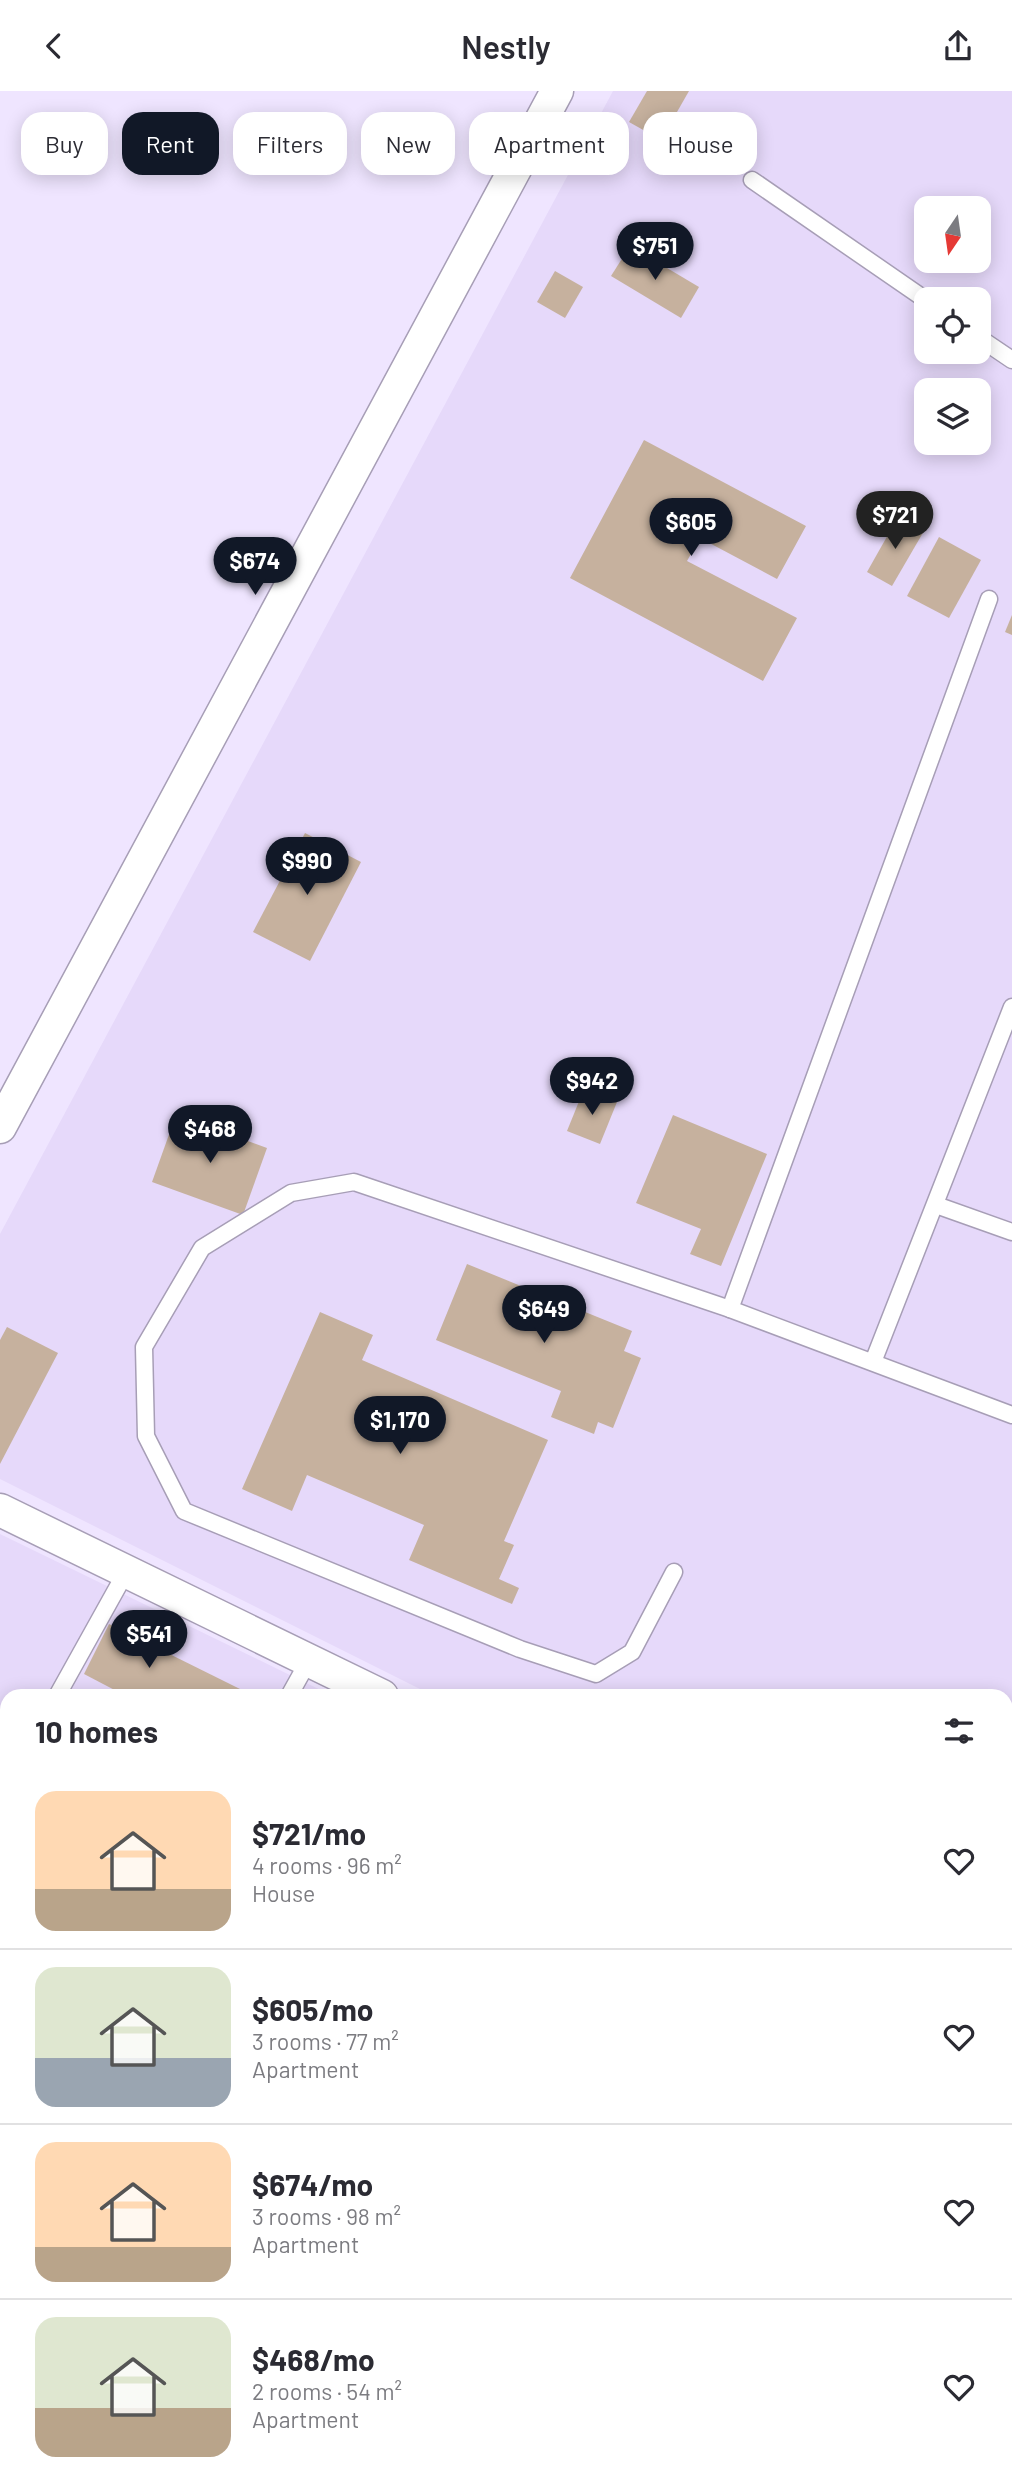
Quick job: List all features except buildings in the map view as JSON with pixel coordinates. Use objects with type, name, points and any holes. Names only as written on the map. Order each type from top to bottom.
[{"type":"street","points":[[0,1127],[557,91]]},
{"type":"street","points":[[0,1510],[368,1689]]},
{"type":"lane","points":[[752,180],[914,292]]},
{"type":"lane","points":[[991,346],[1012,360]]},
{"type":"lane","points":[[730,1309],[989,599]]},
{"type":"lane","points":[[873,1362],[1012,1007]]},
{"type":"lane","points":[[674,1572],[632,1652],[596,1674],[520,1649],[197,1517],[184,1511],[146,1436],[144,1347],[202,1248],[291,1193],[354,1182],[730,1309],[1012,1415]]},
{"type":"lane","points":[[936,1205],[1012,1232]]},
{"type":"lane","points":[[61,1689],[126,1571]]},
{"type":"lane","points":[[293,1689],[309,1660]]},
{"type":"shaded area","points":[[613,91],[1012,91],[1012,1689],[420,1689],[0,1479],[0,1234],[568,175],[629,175],[629,112],[602,112]]},
{"type":"shaded area","points":[[0,1534],[319,1689],[0,1689]]}]
